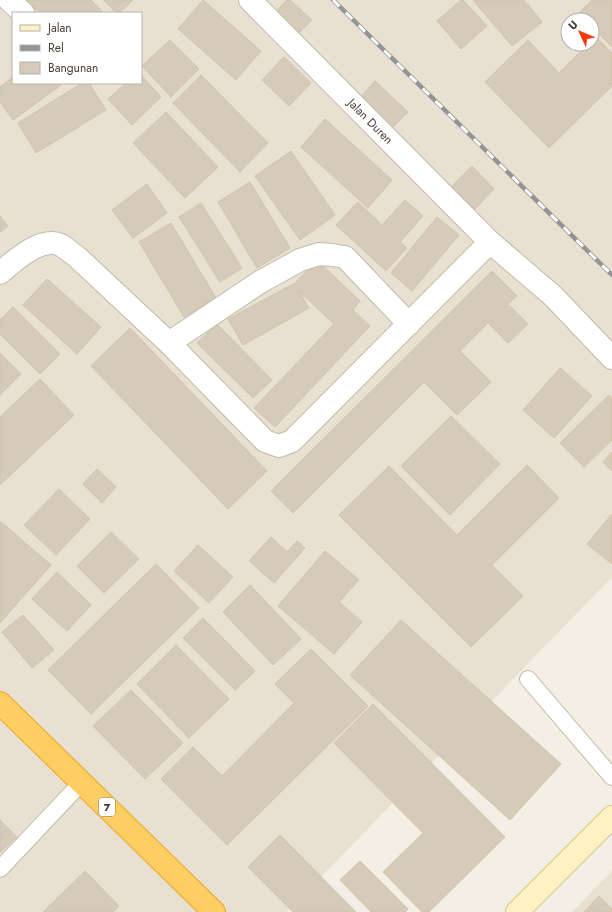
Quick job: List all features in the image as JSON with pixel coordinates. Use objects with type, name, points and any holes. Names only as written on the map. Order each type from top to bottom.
[{"type":"highway","name":"7","points":[[0,703],[214,912]]},
{"type":"main road","points":[[517,912],[611,820]]},
{"type":"street","points":[[9,0],[22,12]]},
{"type":"street","name":"Jalan Duren","points":[[250,0],[490,242],[553,296],[612,358]]},
{"type":"street","points":[[0,273],[13,261],[29,250],[45,244],[60,245],[76,256],[169,344],[265,440],[279,446],[292,441],[490,242]]},
{"type":"street","points":[[169,344],[260,282],[300,260],[319,254],[345,257],[409,324]]},
{"type":"lane","points":[[528,679],[612,777]]},
{"type":"lane","points":[[0,868],[82,782]]},
{"type":"shaded area","points":[[0,0],[612,0],[612,577],[287,912],[0,912]]},
{"type":"shaded area","points":[[612,871],[612,912],[572,912]]},
{"type":"building","points":[[26,0],[91,0],[103,12],[38,12]]},
{"type":"building","points":[[104,0],[133,0],[120,12],[115,12]]},
{"type":"building","points":[[203,0],[261,51],[236,80],[178,29]]},
{"type":"building","points":[[287,0],[290,0],[312,20],[294,38],[271,16]]},
{"type":"building","points":[[461,0],[463,0],[487,26],[461,49],[437,21]]},
{"type":"building","points":[[473,0],[524,0],[542,22],[512,46]]},
{"type":"building","points":[[592,0],[612,0],[612,47],[600,35],[600,12],[580,12]]},
{"type":"building","points":[[170,40],[199,69],[171,97],[142,66]]},
{"type":"building","points":[[528,40],[559,73],[580,52],[600,52],[600,41],[612,53],[612,86],[549,148],[485,82]]},
{"type":"building","points":[[284,57],[311,83],[289,106],[262,80]]},
{"type":"building","points":[[201,75],[268,143],[240,172],[173,103]]},
{"type":"building","points":[[142,76],[161,97],[132,125],[108,99],[125,84],[142,84]]},
{"type":"building","points":[[12,78],[12,84],[61,85],[13,120],[0,102],[0,87]]},
{"type":"building","points":[[375,81],[408,112],[389,131],[357,101]]},
{"type":"building","points":[[80,84],[90,84],[106,110],[36,153],[18,123]]},
{"type":"building","points":[[166,112],[218,167],[185,198],[133,143]]},
{"type":"building","points":[[325,119],[392,180],[368,208],[301,147]]},
{"type":"building","points":[[291,151],[335,215],[300,240],[255,176]]},
{"type":"building","points":[[472,166],[494,189],[474,210],[451,187]]},
{"type":"building","points":[[250,182],[290,248],[257,268],[218,202]]},
{"type":"building","points":[[147,184],[167,213],[133,238],[112,210]]},
{"type":"building","points":[[405,200],[423,216],[400,242],[407,248],[386,271],[336,225],[358,202],[382,225]]},
{"type":"building","points":[[201,203],[242,268],[220,282],[179,217]]},
{"type":"building","points":[[0,216],[8,226],[0,232]]},
{"type":"building","points":[[437,217],[459,235],[412,291],[391,273]]},
{"type":"building","points":[[171,223],[216,298],[184,317],[139,242]]},
{"type":"building","points":[[317,260],[360,301],[353,310],[370,326],[275,427],[254,408],[334,324],[299,291],[309,308],[243,345],[228,319],[295,283]]},
{"type":"building","points":[[492,271],[517,296],[508,304],[528,324],[508,343],[488,323],[460,351],[491,382],[457,415],[424,382],[293,513],[271,491]]},
{"type":"building","points":[[47,279],[101,327],[77,354],[23,305]]},
{"type":"building","points":[[13,307],[60,354],[40,374],[0,334],[0,320]]},
{"type":"building","points":[[217,324],[272,380],[253,398],[197,343]]},
{"type":"building","points":[[130,328],[267,471],[228,509],[91,366]]},
{"type":"building","points":[[0,353],[21,374],[0,395]]},
{"type":"building","points":[[560,368],[592,396],[554,438],[523,410]]},
{"type":"building","points":[[40,379],[74,415],[0,485],[0,417]]},
{"type":"building","points":[[609,395],[612,398],[612,440],[584,467],[560,443]]},
{"type":"building","points":[[451,416],[500,464],[450,515],[401,466]]},
{"type":"building","points":[[612,452],[612,471],[603,462]]},
{"type":"building","points":[[527,465],[559,498],[492,565],[523,596],[471,647],[339,515],[389,466],[457,535]]},
{"type":"building","points":[[97,469],[116,487],[102,503],[83,484]]},
{"type":"building","points":[[59,489],[90,519],[56,555],[24,525]]},
{"type":"building","points":[[612,514],[612,564],[587,544]]},
{"type":"building","points":[[0,521],[51,565],[0,623]]},
{"type":"building","points":[[111,532],[139,559],[104,593],[77,566]]},
{"type":"building","points":[[271,537],[287,552],[297,541],[305,548],[274,583],[249,561]]},
{"type":"building","points":[[198,545],[233,577],[209,603],[174,571]]},
{"type":"building","points":[[325,551],[359,580],[339,602],[362,622],[334,654],[278,606]]},
{"type":"building","points":[[156,564],[199,608],[91,714],[48,670]]},
{"type":"building","points":[[57,572],[91,605],[67,631],[32,599]]},
{"type":"building","points":[[250,585],[301,639],[273,665],[223,612]]},
{"type":"building","points":[[23,615],[54,650],[32,668],[2,632]]},
{"type":"building","points":[[203,618],[255,671],[235,690],[183,638]]},
{"type":"building","points":[[401,620],[561,764],[510,820],[350,675]]},
{"type":"building","points":[[176,645],[229,699],[189,738],[137,684]]},
{"type":"building","points":[[311,649],[368,706],[227,845],[161,779],[193,747],[222,776],[294,703],[275,684]]},
{"type":"building","points":[[131,690],[183,743],[145,779],[93,726]]},
{"type":"building","points":[[373,704],[505,837],[429,912],[422,912],[383,872],[423,833],[334,743]]},
{"type":"building","points":[[0,820],[17,837],[0,853]]},
{"type":"building","points":[[280,835],[356,912],[293,912],[248,867]]},
{"type":"building","points":[[360,861],[408,909],[405,912],[371,912],[340,880]]},
{"type":"building","points":[[85,871],[119,906],[113,912],[43,912]]},
{"type":"building","points":[[599,896],[612,909],[612,912],[584,912]]},
{"type":"railway","points":[[333,0],[612,275]]}]
